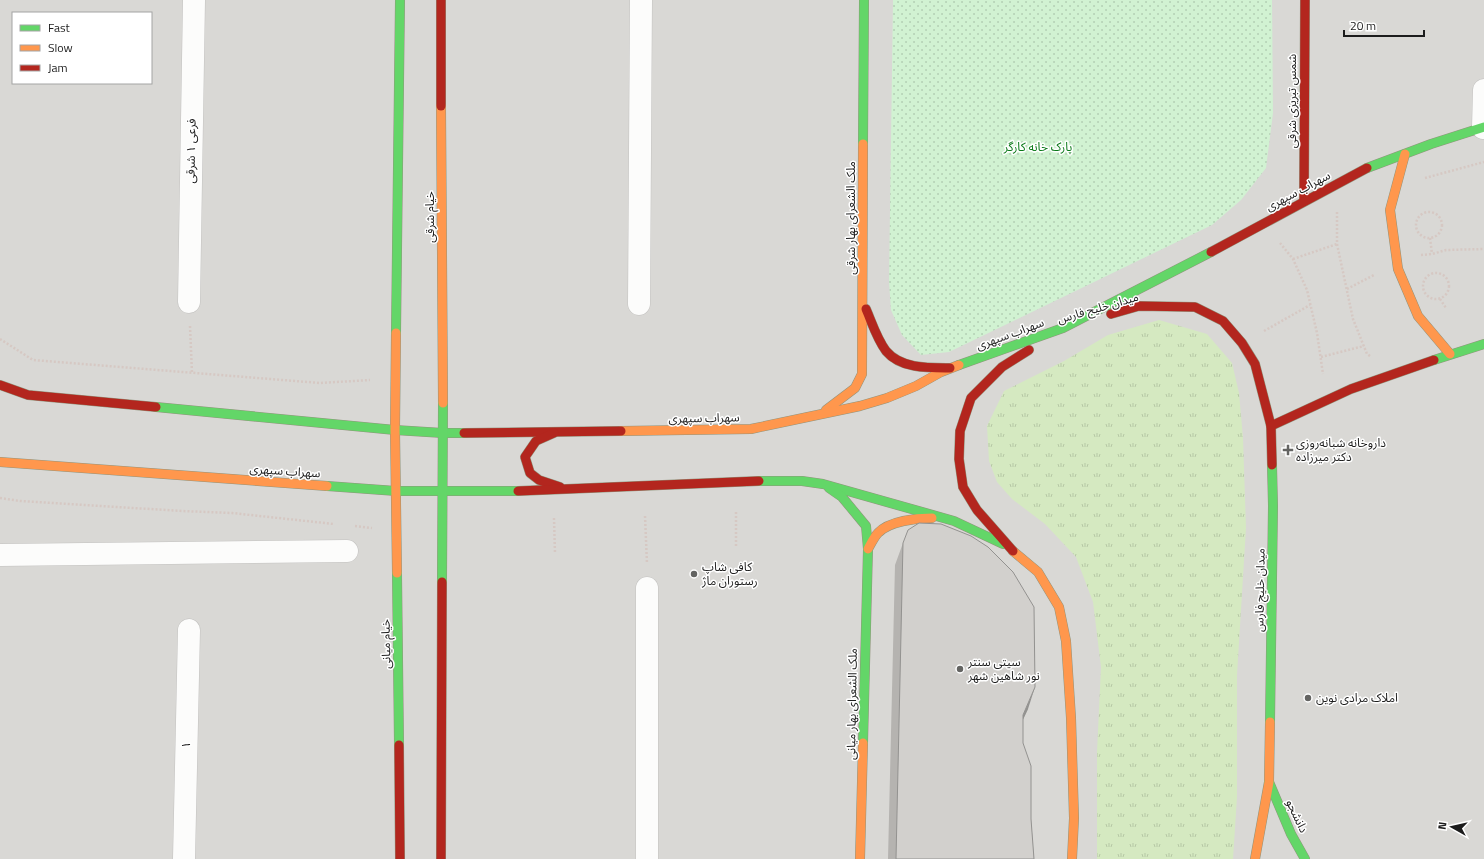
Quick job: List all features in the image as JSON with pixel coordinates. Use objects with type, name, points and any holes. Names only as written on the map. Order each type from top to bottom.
[{"type":"main road","points":[[395,430],[400,0]]},
{"type":"main road","name":"خیام شرقی","points":[[441,0],[444,433]]},
{"type":"main road","name":"ملک الشعرای بهار شرقی","points":[[817,416],[855,388],[862,374],[864,0]]},
{"type":"main road","name":"شمس تبریزی شرقی","points":[[1304,202],[1305,0]]},
{"type":"main road","name":"سهراب سپهری","points":[[0,385],[28,395],[395,430],[444,433],[751,429],[817,416],[887,398],[916,386],[951,368],[1063,328],[1367,168],[1484,128]]},
{"type":"main road","points":[[1405,154],[1390,210],[1398,269],[1418,316],[1450,354]]},
{"type":"main road","points":[[863,302],[888,353],[905,364],[932,368],[951,368]]},
{"type":"main road","name":"میدان خلیج فارس","points":[[1072,859],[1074,818],[1072,726],[1066,641],[1059,607],[1038,572],[1010,547],[977,510],[963,487],[959,459],[960,431],[971,398],[1002,367],[1063,328],[1139,306],[1195,307],[1223,321],[1242,343],[1255,364],[1271,426],[1273,506],[1268,782],[1255,859]]},
{"type":"main road","points":[[1271,426],[1351,389],[1450,354],[1484,344]]},
{"type":"main road","name":"خیام میانی","points":[[395,430],[400,859]]},
{"type":"main road","name":"سهراب سپهری","points":[[557,432],[540,438],[531,445],[525,457],[530,473],[539,480],[568,489]]},
{"type":"main road","points":[[441,859],[442,492],[444,433]]},
{"type":"main road","name":"سهراب سپهری","points":[[0,462],[396,491],[442,492],[568,489],[802,481],[824,484],[954,521],[1010,547]]},
{"type":"main road","name":"ملک الشعرای بهار میانی","points":[[824,484],[842,497],[866,526],[868,549],[860,859]]},
{"type":"main road","points":[[868,549],[880,531],[896,523],[922,517],[943,518]]},
{"type":"main road","name":"دانشجو","points":[[1268,782],[1291,834],[1305,859]]},
{"type":"street","name":"فرعی ۱ شرقی","points":[[189,302],[194,0]]},
{"type":"street","points":[[639,304],[641,0]]},
{"type":"street","points":[[1484,90],[1484,128]]},
{"type":"street","points":[[0,556],[347,551]]},
{"type":"street","points":[[647,588],[647,859]]},
{"type":"street","name":"۱","points":[[184,859],[189,630]]},
{"type":"path","points":[[1418,180],[1484,162]]},
{"type":"path","points":[[1337,184],[1337,244],[1353,318],[1367,354],[1391,375]]},
{"type":"path","points":[[1432,212],[1439,216],[1442,224],[1438,236],[1430,238],[1421,235],[1416,227],[1418,218],[1424,213],[1432,212]]},
{"type":"path","points":[[1259,226],[1279,242],[1293,259],[1307,290],[1317,333],[1323,372],[1319,404]]},
{"type":"path","points":[[1430,238],[1432,254]]},
{"type":"path","points":[[1293,259],[1337,244]]},
{"type":"path","points":[[1347,288],[1397,263],[1419,256],[1446,250],[1484,249]]},
{"type":"path","points":[[1439,273],[1448,281],[1448,290],[1444,296],[1436,300],[1427,296],[1423,289],[1423,284],[1428,276],[1439,273]]},
{"type":"path","points":[[189,302],[192,373]]},
{"type":"path","points":[[1242,343],[1310,305]]},
{"type":"path","points":[[0,339],[33,360],[320,383],[396,379]]},
{"type":"path","points":[[1321,358],[1364,346]]},
{"type":"path","points":[[0,498],[35,502],[232,513],[337,525]]},
{"type":"path","points":[[736,512],[736,547]]},
{"type":"path","points":[[645,516],[647,550]]},
{"type":"path","points":[[554,518],[555,554]]},
{"type":"path","points":[[352,526],[397,530]]},
{"type":"shaded area","points":[[0,0],[1484,0],[1484,859],[0,859]]},
{"type":"green space","name":"پارک خانه کارگر","points":[[893,0],[1272,0],[1273,113],[1266,168],[1241,200],[1212,225],[949,352],[921,355],[902,335],[891,310],[889,282]]},
{"type":"green space","points":[[1159,320],[1207,334],[1232,363],[1239,393],[1243,438],[1246,528],[1237,675],[1237,797],[1233,859],[1097,859],[1097,752],[1101,667],[1093,602],[1076,557],[1045,524],[1012,499],[997,482],[989,461],[987,426],[1004,391],[1064,361],[1108,335]]},
{"type":"building","name":"سیتی سنتر نور شاهین شهر","points":[[919,523],[941,524],[971,536],[988,547],[1013,572],[1034,607],[1035,687],[1023,715],[1023,743],[1031,766],[1031,819],[1034,859],[896,859],[903,543],[908,530]]},
{"type":"traffic: fast","points":[[396,333],[400,0]]},
{"type":"traffic: fast","points":[[863,144],[864,0]]},
{"type":"traffic: fast","points":[[1367,168],[1431,144],[1484,127]]},
{"type":"traffic: fast","points":[[959,365],[1063,328],[1211,252]]},
{"type":"traffic: fast","points":[[1434,360],[1484,344]]},
{"type":"traffic: fast","points":[[442,582],[443,403]]},
{"type":"traffic: fast","points":[[156,407],[395,430],[464,433]]},
{"type":"traffic: fast","points":[[1270,722],[1273,506],[1272,465]]},
{"type":"traffic: fast","points":[[759,481],[802,481],[823,484],[954,521],[1003,544]]},
{"type":"traffic: fast","points":[[327,486],[396,491],[518,491]]},
{"type":"traffic: fast","points":[[829,488],[842,497],[866,526],[868,549],[863,743]]},
{"type":"traffic: fast","points":[[397,573],[399,745]]},
{"type":"traffic: fast","points":[[1269,782],[1291,834],[1305,859]]},
{"type":"traffic: slow","points":[[441,106],[443,403]]},
{"type":"traffic: slow","points":[[826,410],[855,388],[862,374],[863,144]]},
{"type":"traffic: slow","points":[[1405,154],[1390,210],[1398,269],[1418,316],[1450,354]]},
{"type":"traffic: slow","points":[[396,333],[395,430],[397,573]]},
{"type":"traffic: slow","points":[[621,431],[751,429],[860,406],[887,398],[959,365]]},
{"type":"traffic: slow","points":[[0,462],[327,486]]},
{"type":"traffic: slow","points":[[868,549],[878,533],[889,526],[911,520],[932,518]]},
{"type":"traffic: slow","points":[[1013,551],[1038,572],[1059,607],[1066,641],[1071,718],[1074,818],[1072,859]]},
{"type":"traffic: slow","points":[[1255,859],[1269,782],[1270,722]]},
{"type":"traffic: slow","points":[[860,859],[863,743]]},
{"type":"traffic: jam","points":[[441,0],[441,106]]},
{"type":"traffic: jam","points":[[1304,201],[1305,0]]},
{"type":"traffic: jam","points":[[1211,252],[1367,168]]},
{"type":"traffic: jam","points":[[1111,314],[1139,306],[1195,307],[1223,321],[1242,343],[1255,364],[1271,426],[1272,465]]},
{"type":"traffic: jam","points":[[866,309],[880,341],[892,357],[899,361],[916,366],[950,368]]},
{"type":"traffic: jam","points":[[1013,551],[977,510],[963,487],[959,459],[960,431],[971,398],[1002,367],[1029,350]]},
{"type":"traffic: jam","points":[[1271,426],[1351,389],[1434,360]]},
{"type":"traffic: jam","points":[[0,385],[28,395],[156,407]]},
{"type":"traffic: jam","points":[[464,433],[621,431]]},
{"type":"traffic: jam","points":[[554,433],[536,441],[525,457],[530,473],[539,480],[560,487]]},
{"type":"traffic: jam","points":[[518,491],[759,481]]},
{"type":"traffic: jam","points":[[441,859],[442,582]]},
{"type":"traffic: jam","points":[[399,745],[400,859]]},
{"type":"place","name":"داروخانه شبانه‌روزی دکتر میرزاده","points":[[1288,450]]},
{"type":"place","name":"کافی شاپ رستوران ماژ","points":[[694,574]]},
{"type":"place","name":"سیتی سنتر نور شاهین شهر","points":[[960,669]]},
{"type":"place","name":"املاک مرادی نوین","points":[[1308,698]]}]
